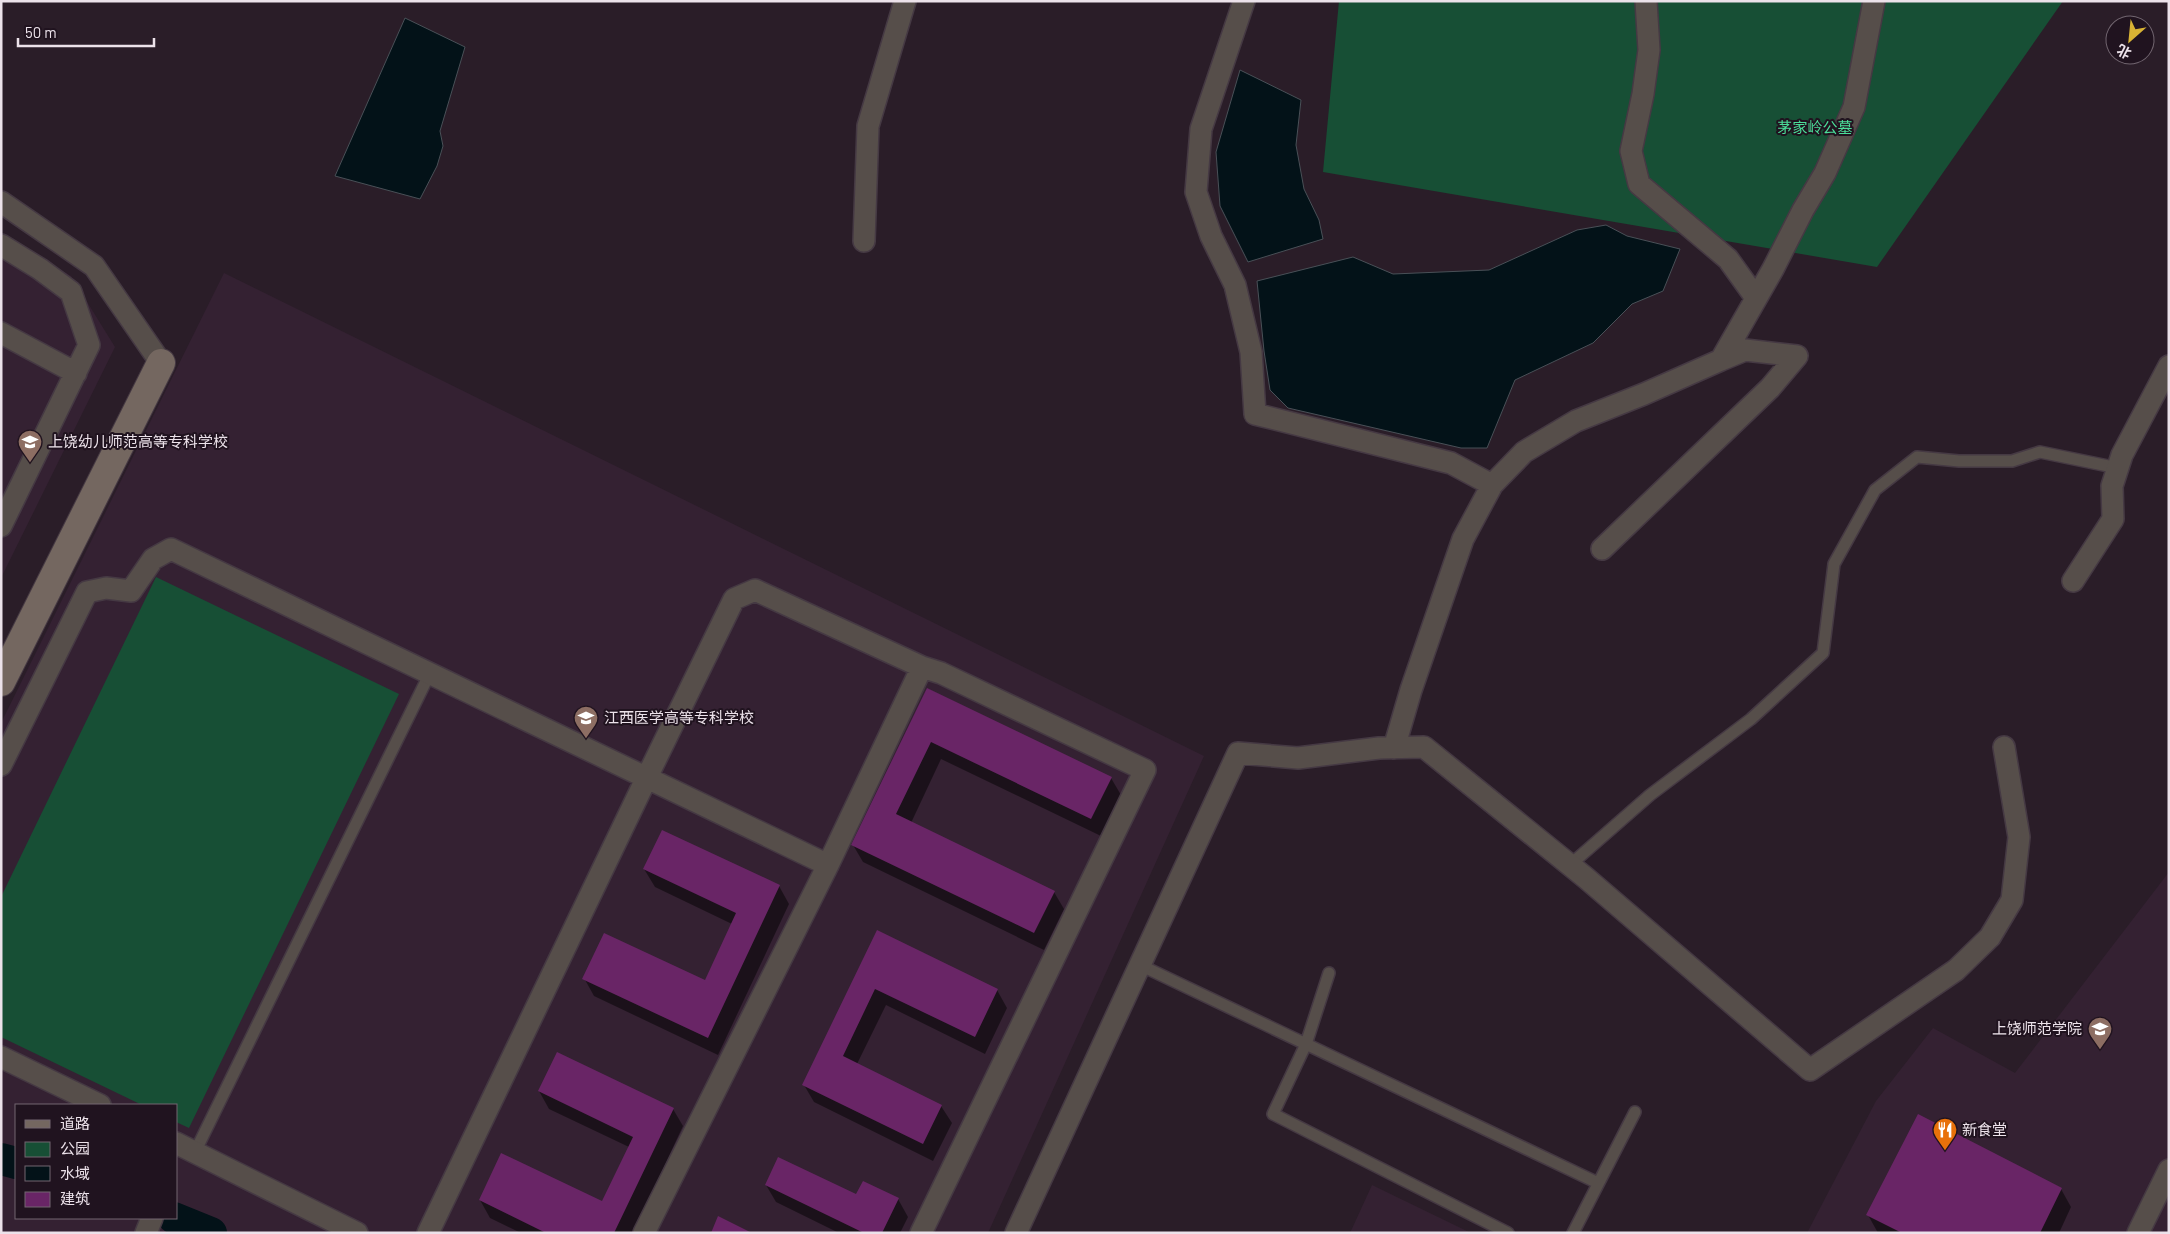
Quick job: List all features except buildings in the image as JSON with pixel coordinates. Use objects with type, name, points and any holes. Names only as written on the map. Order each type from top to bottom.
[{"type":"street","points":[[864,240],[868,126],[905,1]]},
{"type":"street","points":[[1244,1],[1201,130],[1196,192],[1211,236],[1235,284],[1251,352],[1255,414],[1451,464],[1492,485]]},
{"type":"street","points":[[1646,1],[1649,50],[1643,94],[1631,151],[1639,184],[1728,259],[1756,298]]},
{"type":"street","points":[[1721,360],[1802,210],[1825,173],[1854,107],[1874,1]]},
{"type":"street","points":[[1,202],[94,266],[161,363],[1,682]]},
{"type":"street","points":[[1,245],[40,269],[71,292],[89,345],[1,526]]},
{"type":"street","points":[[1,333],[76,373]]},
{"type":"street","points":[[1394,748],[1411,690],[1463,539],[1492,485],[1524,452],[1576,421],[1746,350],[1797,356],[1770,388],[1602,549]]},
{"type":"street","points":[[2074,581],[2113,519],[2112,486],[2122,455],[2169,366]]},
{"type":"street","points":[[1,766],[87,592],[106,588],[131,591],[153,559],[171,549],[647,776],[828,865]]},
{"type":"street","points":[[428,1233],[734,599],[756,590],[922,667],[941,673],[1145,770],[921,1233]]},
{"type":"street","points":[[644,1233],[828,865],[922,667]]},
{"type":"street","points":[[1016,1233],[1238,754],[1298,758],[1394,748],[1424,747],[1570,865],[1810,1070],[1956,970],[1990,937],[2012,900],[2019,837],[2004,747]]},
{"type":"street","points":[[1,1057],[98,1104]]},
{"type":"street","points":[[181,1147],[357,1233]]},
{"type":"street","points":[[2138,1233],[2169,1170]]},
{"type":"street","points":[[146,1233],[152,1219]]},
{"type":"lane","points":[[1570,865],[1650,795],[1751,719],[1823,653],[1834,564],[1875,490],[1917,457],[1959,461],[2012,461],[2040,452],[2118,468]]},
{"type":"lane","points":[[181,1147],[430,673]]},
{"type":"lane","points":[[1140,965],[1598,1183]]},
{"type":"lane","points":[[1329,973],[1306,1044],[1273,1114],[1508,1233]]},
{"type":"lane","points":[[1573,1233],[1635,1112]]},
{"type":"shaded area","name":"上饶幼儿师范高等专科学校","points":[[1,234],[71,276],[115,347],[1,578]]},
{"type":"shaded area","name":"江西医学高等专科学校","points":[[224,273],[1204,756],[988,1233],[1,1233],[1,723]]},
{"type":"shaded area","name":"上饶师范学院","points":[[2169,872],[2169,1233],[1807,1233],[1876,1101],[1933,1028],[2015,1073]]},
{"type":"shaded area","points":[[1372,1185],[1471,1233],[1350,1233]]},
{"type":"green space","name":"茅家岭公墓","points":[[1339,1],[2063,1],[1877,267],[1323,172]]},
{"type":"green space","points":[[156,577],[399,694],[189,1128],[178,1123],[178,1104],[140,1104],[1,1037],[1,897]]},
{"type":"water","points":[[405,18],[465,47],[440,131],[443,146],[437,166],[420,199],[335,176]]},
{"type":"water","points":[[1240,70],[1301,100],[1296,145],[1304,189],[1319,220],[1323,239],[1248,262],[1220,206],[1216,152]]},
{"type":"water","points":[[1606,225],[1627,236],[1680,249],[1663,291],[1632,304],[1593,343],[1515,380],[1487,448],[1461,448],[1288,408],[1270,390],[1257,281],[1353,257],[1393,274],[1489,270],[1577,230]]},
{"type":"waterway","points":[[1,1159],[15,1163]]},
{"type":"waterway","points":[[176,1219],[211,1233]]},
{"type":"place","name":"上饶幼儿师范高等专科学校","points":[[30,463]]},
{"type":"place","name":"江西医学高等专科学校","points":[[586,739]]},
{"type":"place","name":"上饶师范学院","points":[[2100,1050]]},
{"type":"place","name":"新食堂","points":[[1945,1151]]}]
